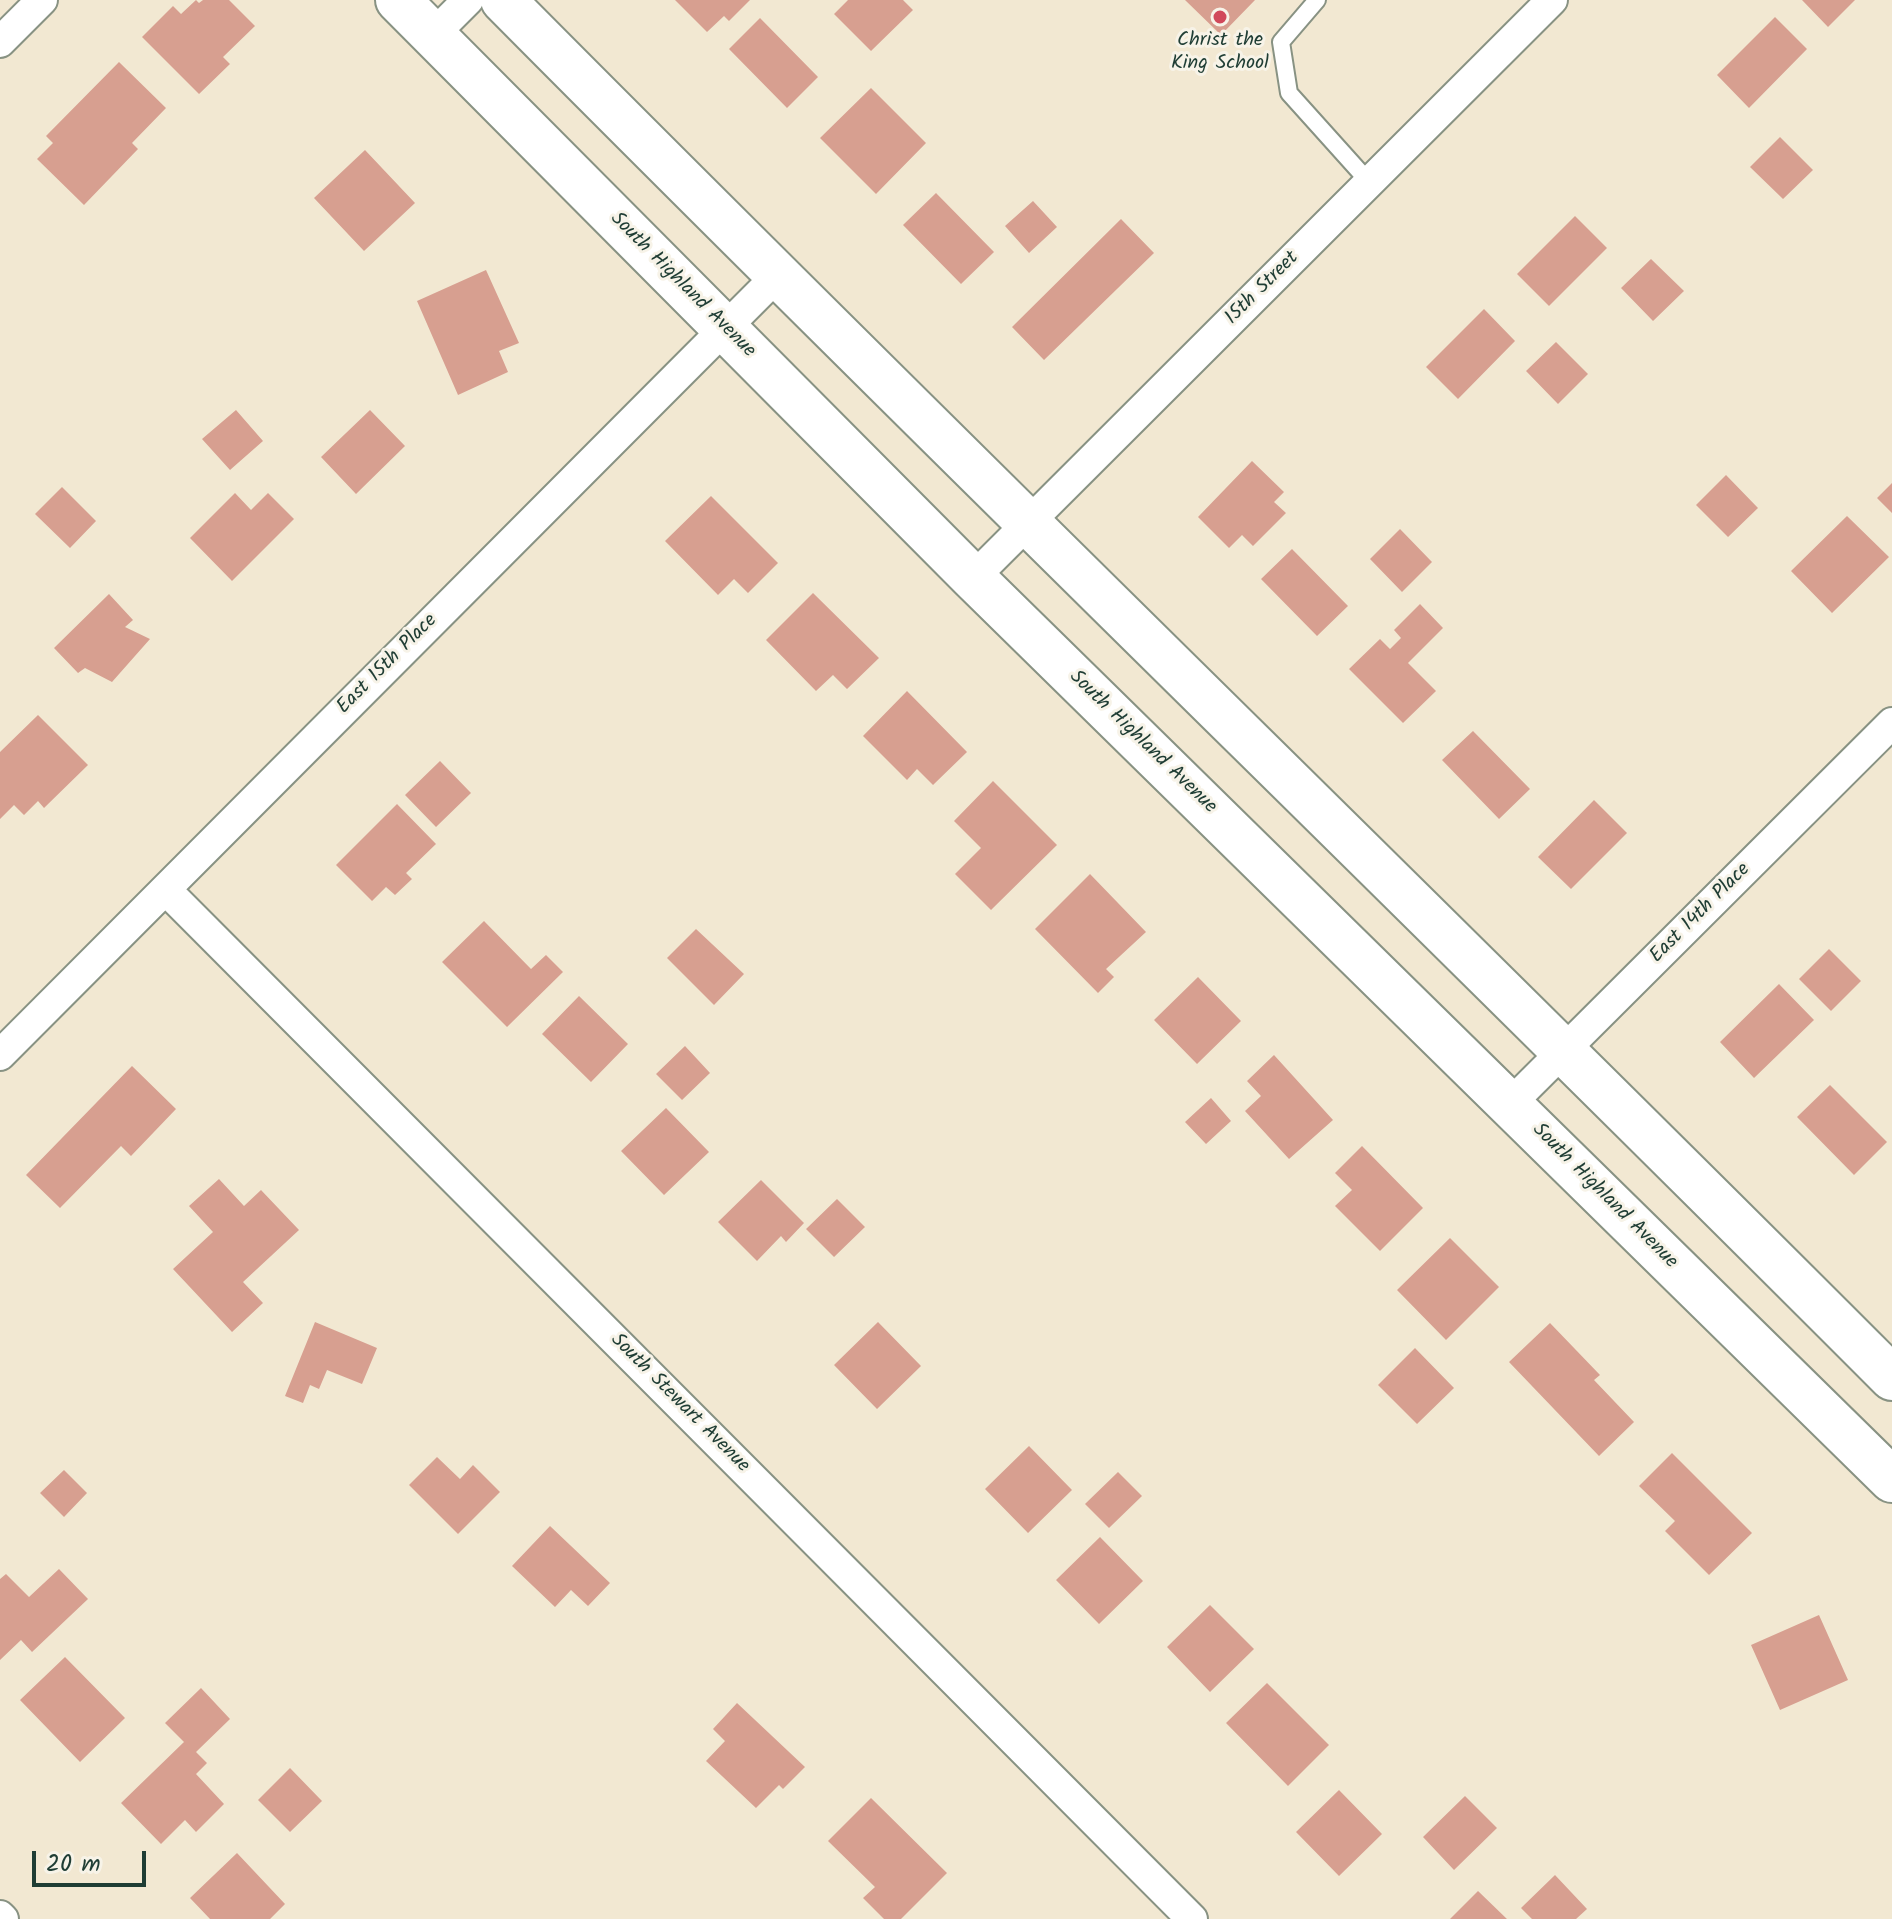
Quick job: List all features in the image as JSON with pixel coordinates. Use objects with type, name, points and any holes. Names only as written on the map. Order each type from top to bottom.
[{"type":"main road","name":"South Highland Avenue","points":[[398,0],[973,578],[1892,1480]]},
{"type":"main road","points":[[503,0],[777,276],[1565,1050],[1892,1378]]},
{"type":"street","points":[[0,42],[42,0]]},
{"type":"street","points":[[433,35],[468,0]]},
{"type":"street","name":"15th Street","points":[[973,578],[1552,0]]},
{"type":"street","name":"East 15th Place","points":[[0,1055],[777,276]]},
{"type":"street","name":"East 14th Place","points":[[1510,1104],[1892,723]]},
{"type":"street","name":"South Stewart Avenue","points":[[166,890],[1192,1919]]},
{"type":"lane","points":[[1317,0],[1281,42],[1289,93],[1369,182]]},
{"type":"building","points":[[196,0],[199,3],[203,0],[229,0],[255,26],[223,57],[230,64],[199,94],[142,37],[173,6],[181,14]]},
{"type":"building","points":[[675,0],[750,0],[729,21],[724,16],[707,32]]},
{"type":"building","points":[[848,0],[903,0],[913,10],[871,51],[834,14]]},
{"type":"building","name":"Christ the King School","points":[[1185,0],[1255,0],[1221,35]]},
{"type":"building","points":[[1802,0],[1855,0],[1828,27]]},
{"type":"building","points":[[1775,17],[1807,49],[1749,108],[1717,75]]},
{"type":"building","points":[[760,18],[818,77],[787,108],[729,49]]},
{"type":"building","points":[[119,62],[166,108],[132,143],[138,149],[84,205],[37,159],[53,143],[46,136]]},
{"type":"building","points":[[871,88],[926,143],[876,194],[820,138]]},
{"type":"building","points":[[1780,137],[1813,170],[1783,199],[1750,167]]},
{"type":"building","points":[[365,150],[415,203],[364,251],[314,198]]},
{"type":"building","points":[[936,193],[994,252],[961,284],[903,225]]},
{"type":"building","points":[[1033,201],[1057,227],[1029,253],[1005,226]]},
{"type":"building","points":[[1575,216],[1607,248],[1549,306],[1517,274]]},
{"type":"building","points":[[1121,219],[1154,253],[1044,360],[1012,327]]},
{"type":"building","points":[[1651,259],[1684,291],[1653,321],[1621,288]]},
{"type":"building","points":[[486,270],[519,343],[499,351],[508,372],[458,395],[417,301]]},
{"type":"building","points":[[1484,309],[1515,341],[1458,399],[1426,367]]},
{"type":"building","points":[[1556,342],[1588,374],[1558,404],[1526,371]]},
{"type":"building","points":[[236,410],[263,441],[230,470],[202,439]]},
{"type":"building","points":[[370,410],[405,446],[356,494],[321,457]]},
{"type":"building","points":[[1252,461],[1284,492],[1274,502],[1286,513],[1253,546],[1242,535],[1229,548],[1198,517]]},
{"type":"building","points":[[1726,475],[1758,508],[1728,537],[1696,505]]},
{"type":"building","points":[[1892,483],[1892,513],[1877,498]]},
{"type":"building","points":[[62,487],[96,521],[70,548],[35,514]]},
{"type":"building","points":[[235,493],[251,510],[268,493],[294,519],[232,581],[190,538]]},
{"type":"building","points":[[711,496],[778,563],[748,593],[734,579],[718,595],[665,541]]},
{"type":"building","points":[[1847,516],[1889,557],[1832,613],[1791,571]]},
{"type":"building","points":[[1400,529],[1432,562],[1402,592],[1370,559]]},
{"type":"building","points":[[1292,549],[1348,606],[1317,636],[1261,579]]},
{"type":"building","points":[[813,593],[879,658],[847,689],[833,675],[816,691],[766,640]]},
{"type":"building","points":[[109,594],[133,620],[125,627],[150,639],[112,682],[85,668],[78,673],[54,648]]},
{"type":"building","points":[[1420,604],[1443,628],[1408,663],[1436,691],[1403,723],[1349,669],[1380,639],[1390,649],[1401,638],[1394,630]]},
{"type":"building","points":[[907,691],[967,752],[933,785],[917,769],[907,780],[863,736]]},
{"type":"building","points":[[38,715],[88,765],[44,808],[38,801],[24,815],[14,805],[0,819],[0,752]]},
{"type":"building","points":[[1473,731],[1530,789],[1499,819],[1442,760]]},
{"type":"building","points":[[440,761],[471,793],[436,827],[405,795]]},
{"type":"building","points":[[993,781],[1057,845],[991,910],[955,874],[981,848],[954,821]]},
{"type":"building","points":[[1594,800],[1627,833],[1571,889],[1538,857]]},
{"type":"building","points":[[397,804],[436,844],[406,873],[412,879],[395,895],[386,887],[372,901],[336,865]]},
{"type":"building","points":[[1090,874],[1146,932],[1106,969],[1114,977],[1098,993],[1035,929]]},
{"type":"building","points":[[484,921],[531,969],[546,955],[563,972],[507,1027],[442,962]]},
{"type":"building","points":[[696,929],[744,974],[714,1005],[667,958]]},
{"type":"building","points":[[1829,949],[1861,981],[1831,1011],[1799,979]]},
{"type":"building","points":[[1198,977],[1241,1021],[1197,1064],[1154,1020]]},
{"type":"building","points":[[1779,984],[1814,1020],[1754,1078],[1720,1042]]},
{"type":"building","points":[[579,996],[628,1044],[591,1082],[542,1034]]},
{"type":"building","points":[[685,1046],[710,1073],[682,1100],[656,1074]]},
{"type":"building","points":[[1274,1055],[1333,1120],[1289,1159],[1245,1111],[1261,1096],[1247,1081]]},
{"type":"building","points":[[132,1066],[176,1109],[131,1156],[121,1146],[60,1208],[26,1175]]},
{"type":"building","points":[[1830,1085],[1887,1142],[1854,1175],[1797,1117]]},
{"type":"building","points":[[1211,1098],[1231,1121],[1206,1144],[1185,1122]]},
{"type":"building","points":[[666,1108],[709,1152],[664,1195],[621,1151]]},
{"type":"building","points":[[1362,1146],[1423,1208],[1380,1251],[1335,1206],[1352,1190],[1335,1173]]},
{"type":"building","points":[[219,1179],[244,1206],[261,1190],[299,1230],[243,1282],[263,1303],[232,1332],[173,1269],[213,1232],[189,1206]]},
{"type":"building","points":[[761,1180],[804,1223],[786,1242],[781,1236],[757,1261],[718,1222]]},
{"type":"building","points":[[837,1199],[865,1227],[834,1257],[806,1229]]},
{"type":"building","points":[[1450,1238],[1499,1287],[1446,1340],[1397,1290]]},
{"type":"building","points":[[315,1322],[377,1348],[362,1384],[327,1370],[319,1389],[310,1385],[303,1403],[285,1396]]},
{"type":"building","points":[[878,1322],[921,1366],[877,1409],[834,1365]]},
{"type":"building","points":[[1550,1323],[1600,1375],[1594,1380],[1634,1422],[1599,1456],[1509,1362]]},
{"type":"building","points":[[1415,1348],[1454,1388],[1417,1424],[1378,1385]]},
{"type":"building","points":[[1029,1446],[1072,1490],[1028,1533],[985,1489]]},
{"type":"building","points":[[1672,1453],[1752,1533],[1709,1575],[1665,1531],[1675,1521],[1639,1486]]},
{"type":"building","points":[[437,1457],[460,1479],[473,1465],[500,1492],[458,1534],[409,1485]]},
{"type":"building","points":[[64,1470],[87,1493],[64,1517],[40,1493]]},
{"type":"building","points":[[1118,1472],[1142,1496],[1109,1528],[1085,1504]]},
{"type":"building","points":[[550,1526],[610,1583],[588,1606],[571,1590],[555,1607],[512,1566]]},
{"type":"building","points":[[1100,1537],[1143,1581],[1099,1624],[1056,1580]]},
{"type":"building","points":[[59,1569],[88,1599],[32,1652],[21,1640],[0,1660],[0,1579],[6,1574],[29,1597]]},
{"type":"building","points":[[1210,1605],[1254,1649],[1210,1692],[1167,1647]]},
{"type":"building","points":[[1819,1615],[1848,1680],[1780,1710],[1751,1645]]},
{"type":"building","points":[[65,1657],[125,1718],[80,1762],[20,1700]]},
{"type":"building","points":[[1267,1683],[1329,1745],[1288,1786],[1226,1723]]},
{"type":"building","points":[[201,1688],[230,1719],[196,1752],[207,1763],[196,1774],[224,1804],[196,1832],[185,1820],[161,1844],[121,1803],[184,1742],[165,1723]]},
{"type":"building","points":[[737,1703],[805,1767],[783,1789],[779,1785],[756,1808],[706,1761],[725,1741],[713,1729]]},
{"type":"building","points":[[290,1768],[322,1801],[290,1832],[258,1800]]},
{"type":"building","points":[[1339,1790],[1382,1834],[1339,1876],[1296,1832]]},
{"type":"building","points":[[1465,1796],[1497,1828],[1454,1870],[1423,1837]]},
{"type":"building","points":[[871,1798],[947,1873],[901,1919],[884,1919],[863,1898],[875,1887],[828,1841]]},
{"type":"building","points":[[237,1853],[285,1904],[270,1919],[210,1919],[190,1898]]},
{"type":"building","points":[[1555,1875],[1587,1909],[1576,1919],[1532,1919],[1521,1908]]},
{"type":"building","points":[[1478,1891],[1507,1919],[1450,1919]]},
{"type":"place","name":"Christ the King School","points":[[1220,17]]}]
